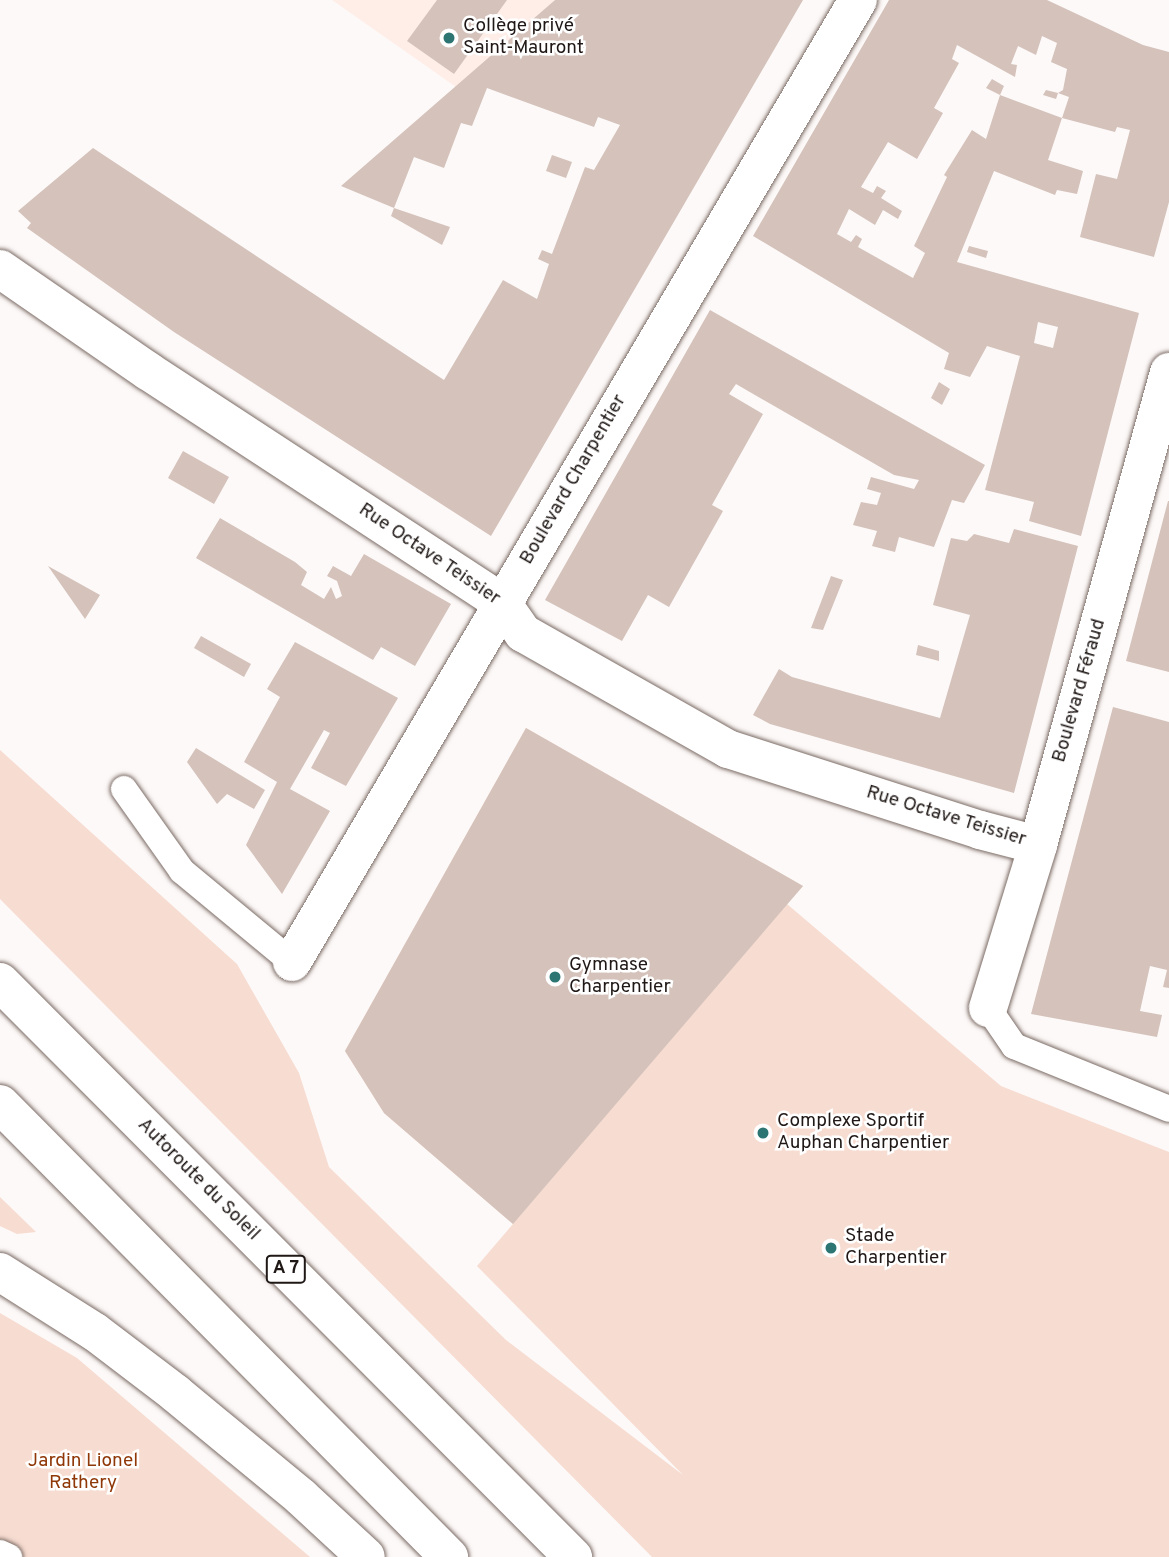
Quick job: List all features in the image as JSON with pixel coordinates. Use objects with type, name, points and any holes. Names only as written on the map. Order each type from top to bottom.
[{"type":"main road","name":"Boulevard Charpentier","points":[[292,962],[858,0]]},
{"type":"main road","name":"Rue Octave Teissier","points":[[0,269],[148,371],[502,603],[523,632],[728,750],[980,830],[1038,845]]},
{"type":"main road","name":"Boulevard Féraud","points":[[988,1008],[1038,845],[1169,372]]},
{"type":"main road","name":"Autoroute du Soleil","points":[[0,982],[573,1557]]},
{"type":"main road","points":[[0,1104],[449,1557]]},
{"type":"main road","points":[[0,1272],[95,1332],[175,1393],[301,1497],[366,1557]]},
{"type":"lane","points":[[124,789],[182,871],[292,962]]},
{"type":"lane","points":[[988,1008],[1014,1046],[1169,1109]]},
{"type":"lane","points":[[0,1553],[9,1557]]},
{"type":"shaded area","name":"Collège privé Saint-Mauront","points":[[332,0],[555,0],[456,87]]},
{"type":"green space","name":"Complexe Sportif Auphan Charpentier","points":[[526,728],[803,886],[787,904],[1001,1086],[1169,1152],[1169,1557],[652,1557],[0,899],[0,750],[237,964],[299,1073],[329,1167],[506,1340],[683,1475],[477,1266],[513,1224],[384,1113],[345,1051]]},
{"type":"green space","points":[[0,1197],[36,1232],[17,1234],[0,1226]]},
{"type":"green space","name":"Jardin Lionel Rathery","points":[[0,1313],[77,1358],[310,1557],[0,1557]]},
{"type":"building","points":[[437,0],[507,0],[454,74],[407,41]]},
{"type":"building","points":[[555,0],[803,0],[491,536],[174,332],[27,228],[31,223],[18,211],[93,148],[444,380],[503,280],[537,299],[549,264],[538,259],[542,250],[552,254],[585,167],[594,170],[620,125],[598,117],[594,127],[487,88],[472,126],[461,123],[444,168],[414,157],[394,208],[341,186]]},
{"type":"building","points":[[889,0],[1047,0],[1143,45],[1169,52],[1169,202],[1154,257],[1080,237],[1096,174],[1117,179],[1130,130],[1117,127],[1115,132],[1062,118],[1048,160],[1083,171],[1077,194],[1057,190],[1055,195],[994,171],[957,262],[1139,313],[1081,536],[1029,521],[1034,502],[985,490],[1020,356],[987,346],[970,377],[944,369],[949,353],[753,236]],"holes":[[[1042,36],[1057,43],[1051,62],[1067,69],[1063,90],[1058,93],[1069,97],[1062,118],[1000,95],[986,139],[972,130],[944,175],[947,177],[914,246],[925,253],[913,278],[858,247],[862,239],[856,235],[851,242],[837,234],[849,209],[875,225],[883,210],[898,219],[902,211],[881,198],[886,191],[877,186],[873,193],[861,187],[888,142],[917,159],[943,113],[934,108],[959,63],[952,59],[957,45],[1015,77],[1017,65],[1011,64],[1018,46],[1036,55]],[[1038,322],[1058,327],[1053,348],[1034,343]]]},
{"type":"building","points":[[992,79],[1004,86],[1000,95],[986,88]]},
{"type":"building","points":[[1046,90],[1058,93],[1056,99],[1043,95]]},
{"type":"building","points":[[552,155],[572,162],[566,178],[546,171]]},
{"type":"building","points":[[394,208],[450,227],[442,245],[391,216]]},
{"type":"building","points":[[969,246],[988,251],[986,258],[967,252]]},
{"type":"building","points":[[710,310],[985,465],[964,503],[952,500],[934,547],[899,537],[895,552],[872,546],[877,531],[853,525],[861,502],[877,505],[881,493],[867,489],[871,477],[914,489],[919,480],[894,475],[736,384],[729,394],[763,414],[712,505],[723,511],[669,607],[648,595],[622,641],[545,600]]},
{"type":"building","points":[[939,382],[950,389],[942,405],[931,398]]},
{"type":"building","points":[[183,451],[229,477],[214,504],[168,478]]},
{"type":"building","points":[[1169,501],[1169,672],[1126,661]]},
{"type":"building","points":[[220,518],[295,562],[307,572],[301,585],[324,599],[331,587],[336,599],[342,596],[337,581],[327,576],[333,566],[351,576],[364,554],[451,604],[415,666],[381,647],[373,660],[196,558]]},
{"type":"building","points":[[1014,529],[1078,546],[1014,793],[770,724],[753,715],[779,669],[792,677],[940,718],[970,615],[933,605],[951,538],[967,541],[974,534],[1009,543]]},
{"type":"building","points":[[48,566],[100,595],[85,619]]},
{"type":"building","points":[[831,576],[843,580],[823,630],[811,628]]},
{"type":"building","points":[[201,636],[251,664],[244,677],[194,648]]},
{"type":"building","points":[[295,642],[398,698],[346,786],[311,768],[330,733],[324,730],[290,789],[330,811],[282,894],[246,845],[277,782],[244,762],[280,697],[267,689]]},
{"type":"building","points":[[918,645],[939,651],[939,661],[916,655]]},
{"type":"building","points":[[1113,707],[1169,722],[1169,988],[1163,987],[1167,970],[1150,966],[1140,1011],[1162,1015],[1157,1037],[1031,1014]]},
{"type":"building","name":"Gymnase Charpentier","points":[[526,728],[803,886],[513,1224],[384,1113],[345,1051]]},
{"type":"building","points":[[196,748],[265,790],[254,809],[227,794],[217,804],[187,762]]},
{"type":"place","name":"Collège privé Saint-Mauront","points":[[449,38]]},
{"type":"place","name":"Gymnase Charpentier","points":[[555,977]]},
{"type":"place","name":"Complexe Sportif Auphan Charpentier","points":[[763,1133]]},
{"type":"place","name":"Stade Charpentier","points":[[831,1248]]}]
